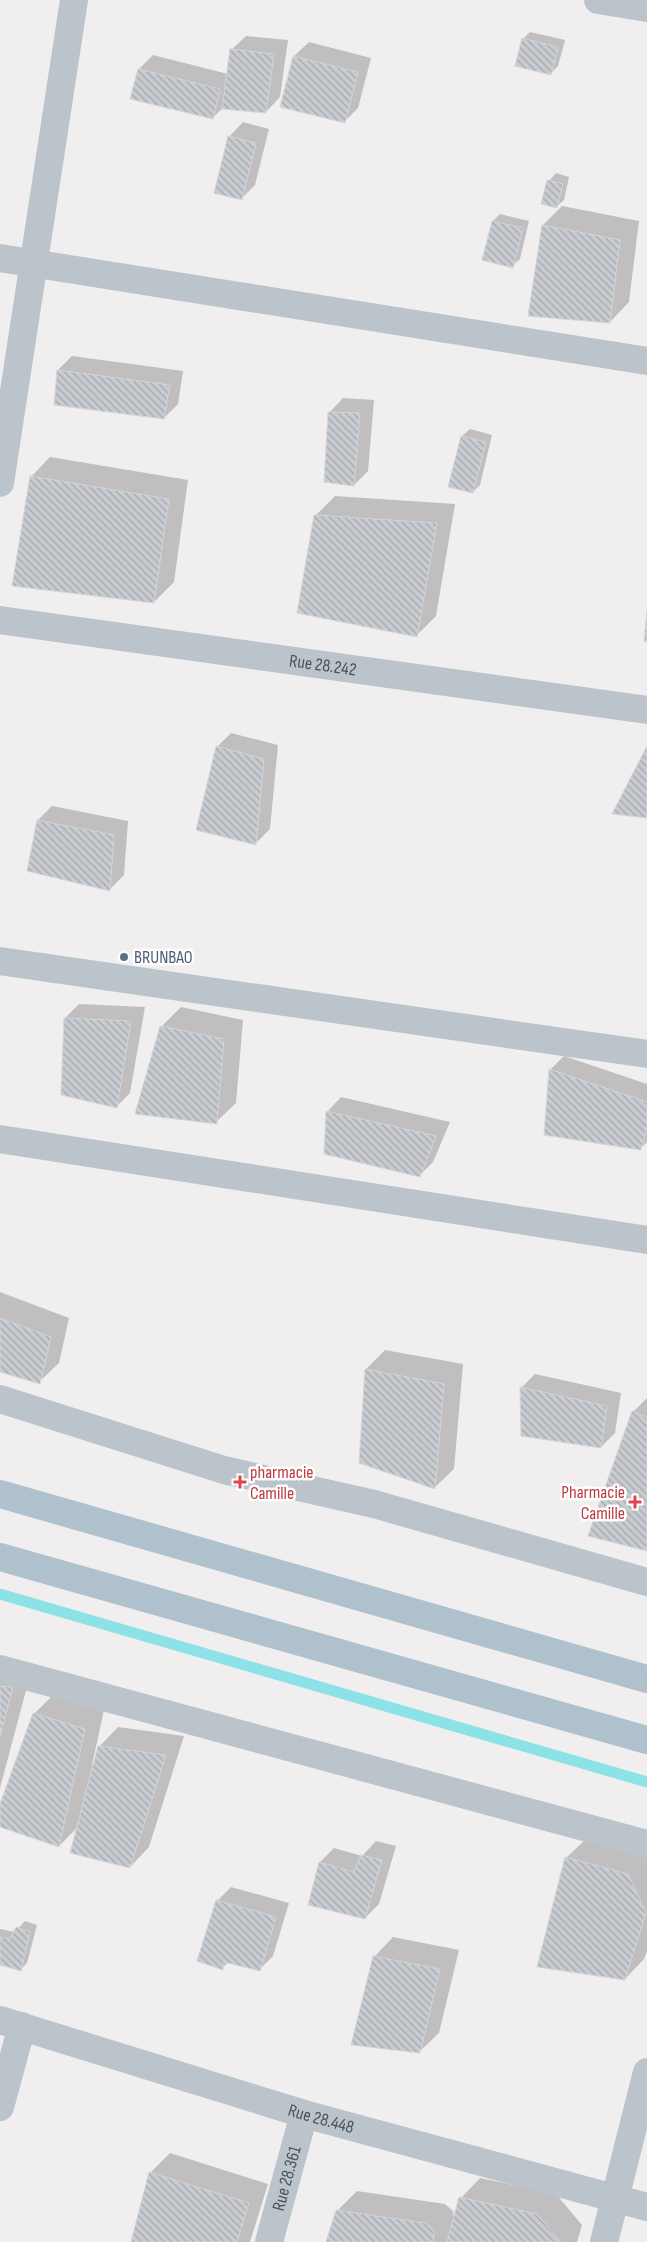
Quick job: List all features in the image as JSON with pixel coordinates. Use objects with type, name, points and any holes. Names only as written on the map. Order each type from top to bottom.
[{"type":"main road","points":[[0,1494],[647,1679]]},
{"type":"main road","points":[[0,1557],[647,1740]]},
{"type":"street","points":[[0,483],[74,0]]},
{"type":"street","points":[[598,0],[647,8]]},
{"type":"street","points":[[0,258],[647,361]]},
{"type":"street","name":"Rue 28.242","points":[[0,620],[647,710]]},
{"type":"street","points":[[0,961],[647,1054]]},
{"type":"street","points":[[0,1139],[647,1240]]},
{"type":"street","points":[[0,1399],[224,1470],[374,1504],[647,1582]]},
{"type":"street","points":[[0,1669],[647,1844]]},
{"type":"street","points":[[0,2107],[11,2023]]},
{"type":"street","name":"Rue 28.448","points":[[11,2023],[304,2114],[647,2207]]},
{"type":"street","points":[[604,2242],[647,2072]]},
{"type":"street","name":"Rue 28.361","points":[[269,2242],[304,2114]]},
{"type":"building","points":[[522,38],[558,47],[551,75],[515,66]]},
{"type":"building","points":[[230,49],[274,54],[266,113],[222,109]]},
{"type":"building","points":[[293,56],[358,72],[345,123],[280,107]]},
{"type":"building","points":[[138,69],[220,89],[213,119],[130,99]]},
{"type":"building","points":[[228,136],[256,143],[242,200],[214,193]]},
{"type":"building","points":[[547,180],[563,184],[557,208],[541,204]]},
{"type":"building","points":[[492,221],[523,228],[513,268],[482,260]]},
{"type":"building","points":[[542,225],[620,240],[610,323],[528,316]]},
{"type":"building","points":[[57,370],[170,385],[164,419],[54,405]]},
{"type":"building","points":[[328,412],[360,413],[354,486],[324,482]]},
{"type":"building","points":[[461,436],[486,442],[473,493],[448,487]]},
{"type":"building","points":[[30,476],[169,499],[154,603],[12,586]]},
{"type":"building","points":[[314,515],[437,523],[417,637],[297,613]]},
{"type":"building","points":[[647,611],[647,642],[644,641]]},
{"type":"building","points":[[216,746],[264,759],[256,845],[196,830]]},
{"type":"building","points":[[647,746],[647,818],[612,814]]},
{"type":"building","points":[[37,820],[114,835],[110,891],[27,871]]},
{"type":"building","points":[[64,1018],[131,1021],[117,1108],[61,1095]]},
{"type":"building","points":[[160,1026],[224,1039],[217,1124],[135,1114]]},
{"type":"building","points":[[549,1069],[647,1102],[647,1129],[641,1150],[544,1135]]},
{"type":"building","points":[[326,1111],[436,1136],[420,1177],[324,1154]]},
{"type":"building","points":[[0,1318],[51,1337],[40,1384],[0,1372]]},
{"type":"building","points":[[365,1369],[444,1384],[435,1489],[359,1463]]},
{"type":"building","points":[[520,1387],[607,1406],[601,1448],[521,1436]]},
{"type":"building","points":[[632,1411],[647,1417],[647,1551],[588,1536]]},
{"type":"building","points":[[0,1686],[13,1687],[0,1737]]},
{"type":"building","points":[[33,1713],[85,1729],[59,1847],[0,1827],[0,1804]]},
{"type":"building","points":[[98,1746],[166,1755],[130,1868],[70,1853]]},
{"type":"building","points":[[361,1855],[382,1860],[365,1919],[308,1905],[319,1862],[354,1872]]},
{"type":"building","points":[[565,1857],[628,1874],[646,1913],[625,1980],[537,1967]]},
{"type":"building","points":[[216,1900],[276,1917],[260,1971],[224,1962],[223,1970],[197,1961]]},
{"type":"building","points":[[16,1927],[30,1932],[21,1971],[0,1965],[0,1937],[10,1939]]},
{"type":"building","points":[[373,1956],[440,1969],[420,2053],[351,2045]]},
{"type":"building","points":[[149,2172],[249,2203],[237,2242],[131,2242]]},
{"type":"building","points":[[459,2197],[537,2214],[561,2242],[447,2242]]},
{"type":"building","points":[[336,2210],[425,2223],[434,2230],[433,2242],[326,2242]]},
{"type":"waterway","points":[[0,1594],[647,1782]]},
{"type":"place","name":"BRUNBAO","points":[[124,957]]},
{"type":"place","name":"pharmacie Camille","points":[[240,1482]]},
{"type":"place","name":"Pharmacie Camille","points":[[635,1502]]}]
